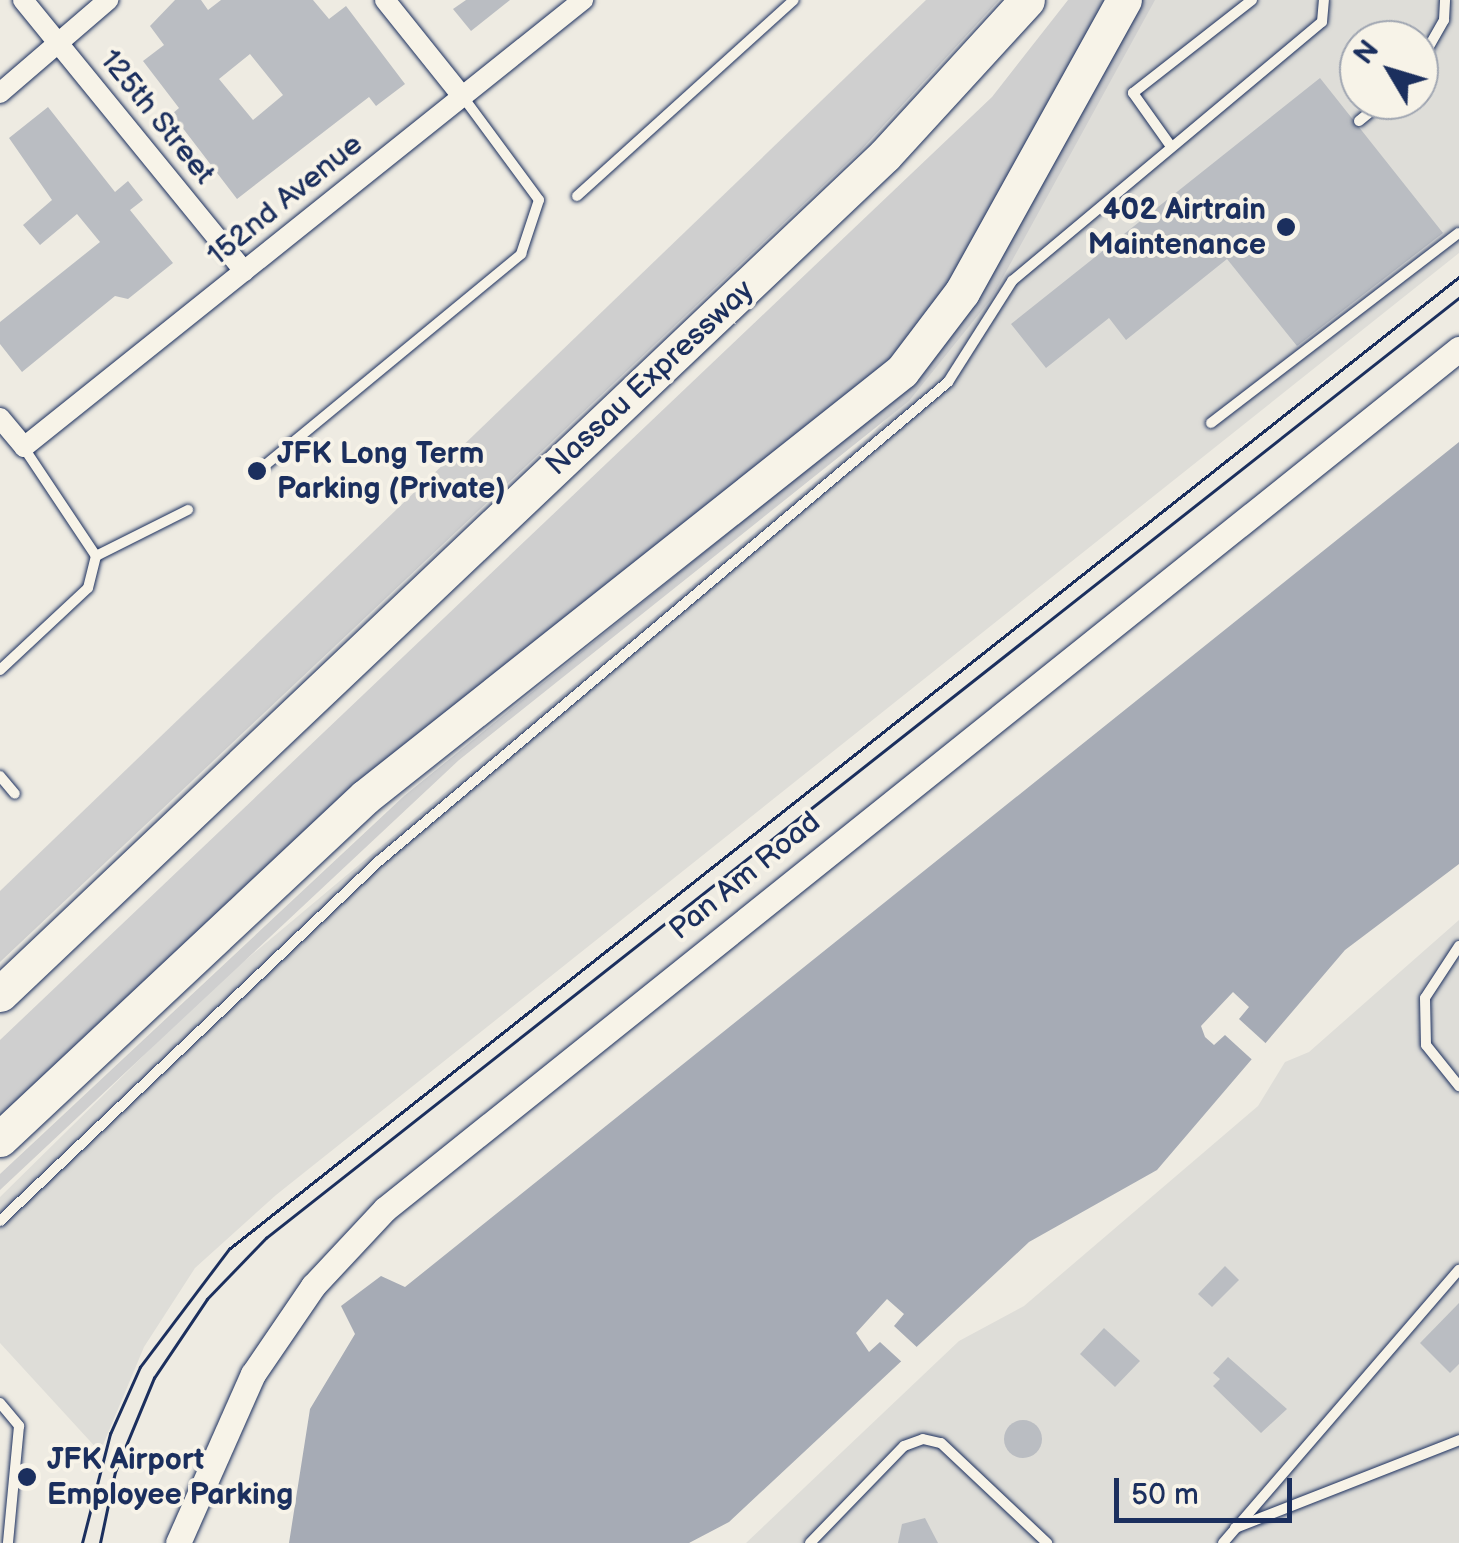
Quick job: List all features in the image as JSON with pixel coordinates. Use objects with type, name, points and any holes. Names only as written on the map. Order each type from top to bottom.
[{"type":"highway","name":"Nassau Expressway","points":[[0,994],[885,155],[1027,0]]},
{"type":"highway","points":[[0,1139],[366,797],[902,371],[969,280],[1124,0]]},
{"type":"street","name":"125th Street","points":[[23,0],[244,272]]},
{"type":"street","points":[[0,93],[108,0]]},
{"type":"street","points":[[385,0],[462,96]]},
{"type":"street","name":"152nd Avenue","points":[[24,447],[583,0]]},
{"type":"street","name":"Pan Am Road","points":[[178,1543],[253,1374],[313,1286],[386,1209],[1459,348]]},
{"type":"street","points":[[0,418],[24,447]]},
{"type":"lane","points":[[577,196],[794,0]]},
{"type":"lane","points":[[1170,145],[1133,93],[1252,0]]},
{"type":"lane","points":[[0,1221],[379,861],[948,382],[1012,282],[1051,242],[1322,22],[1324,0]]},
{"type":"lane","points":[[1439,29],[1444,20],[1445,0]]},
{"type":"lane","points":[[263,467],[522,254],[539,200],[462,96]]},
{"type":"lane","points":[[1211,423],[1459,234]]},
{"type":"lane","points":[[0,670],[88,588],[96,556],[24,447]]},
{"type":"lane","points":[[96,556],[188,510]]},
{"type":"lane","points":[[0,776],[14,794]]},
{"type":"lane","points":[[1459,946],[1425,998],[1426,1045],[1459,1086]]},
{"type":"lane","points":[[1223,1543],[1459,1270]]},
{"type":"lane","points":[[0,1402],[19,1426],[8,1543]]},
{"type":"lane","points":[[810,1543],[904,1446],[922,1439],[941,1443],[1048,1543]]},
{"type":"lane","points":[[1234,1529],[1459,1440]]},
{"type":"shaded area","points":[[926,0],[999,0],[861,150],[0,962],[0,891]]},
{"type":"shaded area","points":[[1068,0],[1117,0],[911,353],[0,1122],[0,1040],[992,97]]},
{"type":"shaded area","points":[[1138,0],[1459,0],[1459,253],[276,1195],[195,1268],[144,1347],[100,1452],[0,1343],[0,1197],[211,989],[870,436],[940,361]]},
{"type":"shaded area","points":[[1142,0],[1155,0],[991,299],[909,401],[459,760],[0,1190],[0,1174],[404,796],[899,394],[985,287]]},
{"type":"shaded area","points":[[1459,442],[1459,864],[1345,950],[1157,1170],[1029,1242],[729,1522],[689,1543],[289,1543],[310,1409],[355,1334],[341,1306],[381,1276],[405,1287]]},
{"type":"shaded area","points":[[1459,920],[1459,1543],[746,1543],[959,1341],[1024,1306],[1258,1106],[1285,1062],[1309,1052]]},
{"type":"pier","points":[[1233,992],[1249,1007],[1239,1019],[1273,1050],[1259,1066],[1225,1035],[1214,1045],[1201,1026]]},
{"type":"pier","points":[[887,1299],[904,1314],[894,1326],[920,1350],[904,1364],[880,1342],[869,1352],[856,1333]]},
{"type":"building","points":[[175,0],[201,0],[208,10],[221,0],[313,0],[329,19],[346,6],[405,84],[376,106],[369,97],[237,199],[172,114],[179,108],[143,61],[164,45],[150,26]],"holes":[[[250,54],[283,95],[253,120],[219,79]]]},
{"type":"building","points":[[466,0],[510,0],[471,31],[453,9]]},
{"type":"building","name":"402 Airtrain Maintenance","points":[[1320,78],[1339,102],[1339,120],[1353,120],[1443,233],[1297,346],[1227,259],[1126,340],[1109,318],[1046,368],[1011,324]]},
{"type":"building","points":[[48,107],[115,192],[128,181],[143,200],[130,210],[173,263],[128,299],[115,296],[22,372],[0,344],[0,322],[100,242],[77,214],[40,245],[23,225],[52,200],[9,138]]},
{"type":"building","points":[[1225,1266],[1239,1280],[1212,1307],[1198,1294]]},
{"type":"building","points":[[1459,1303],[1459,1364],[1450,1373],[1420,1343]]},
{"type":"building","points":[[1104,1328],[1140,1361],[1115,1387],[1080,1354]]},
{"type":"building","points":[[1228,1357],[1287,1409],[1261,1433],[1213,1386],[1220,1379],[1213,1373]]},
{"type":"building","points":[[1023,1420],[1037,1425],[1042,1439],[1037,1453],[1023,1458],[1009,1453],[1004,1439],[1009,1425]]},
{"type":"building","points":[[925,1518],[938,1543],[898,1543],[902,1524]]},
{"type":"tram line","points":[[82,1543],[110,1434],[140,1367],[229,1249],[1459,277]]},
{"type":"tram line","points":[[100,1543],[115,1472],[154,1378],[207,1299],[266,1238],[1459,298]]},
{"type":"place","name":"402 Airtrain Maintenance","points":[[1286,227]]},
{"type":"place","name":"JFK Long Term Parking (Private)","points":[[257,471]]},
{"type":"place","name":"JFK Airport Employee Parking","points":[[27,1477]]}]
